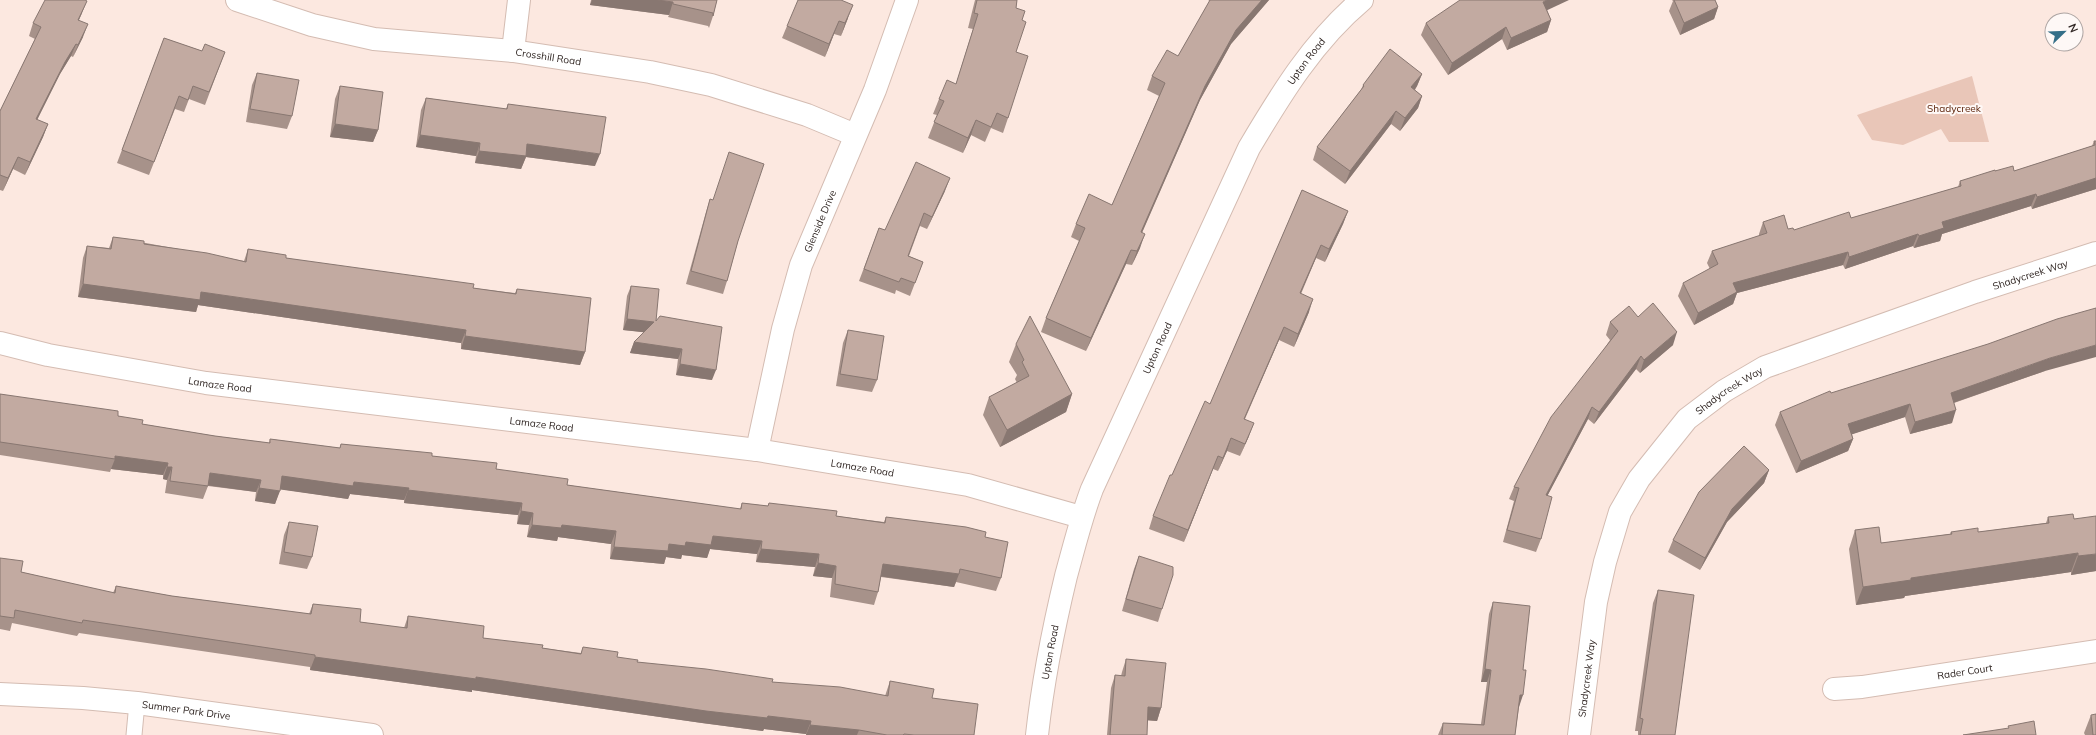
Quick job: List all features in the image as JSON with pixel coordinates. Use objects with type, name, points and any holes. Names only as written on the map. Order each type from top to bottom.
[{"type":"street","name":"Crosshill Road","points":[[237,0],[312,25],[374,39],[513,51],[650,72],[711,85],[800,113],[855,135]]},
{"type":"street","points":[[513,51],[520,0]]},
{"type":"street","name":"Glenside Drive","points":[[757,450],[783,329],[801,265],[891,48],[906,0]]},
{"type":"street","name":"Upton Road","points":[[1037,735],[1043,681],[1059,607],[1081,517],[1092,489],[1249,148],[1276,102],[1303,64],[1328,32],[1362,0]]},
{"type":"street","name":"Shadycreek Way","points":[[1579,735],[1596,602],[1605,562],[1620,512],[1639,479],[1664,445],[1687,419],[1724,391],[1765,367],[1975,292],[2096,253]]},
{"type":"street","name":"Lamaze Road","points":[[0,342],[48,355],[206,383],[757,450],[968,485],[1081,517]]},
{"type":"street","name":"Rader Court","points":[[1834,689],[1862,687],[2096,651]]},
{"type":"street","name":"Summer Park Drive","points":[[0,694],[83,698],[137,703],[372,735]]},
{"type":"lane","points":[[134,735],[137,703]]},
{"type":"green space","name":"Shadycreek","points":[[1972,76],[1989,142],[1949,142],[1941,129],[1903,145],[1872,140],[1857,115]]},
{"type":"building","points":[[45,0],[87,1],[78,20],[88,24],[78,45],[76,44],[65,62],[36,119],[48,124],[30,162],[18,157],[8,178],[0,175],[0,111],[41,27],[33,23]]},
{"type":"building","points":[[657,0],[717,0],[713,16],[713,13],[673,4],[673,2]]},
{"type":"building","points":[[798,0],[841,0],[853,5],[845,23],[839,21],[829,44],[787,26]]},
{"type":"building","points":[[977,0],[1017,0],[1016,8],[1025,11],[1022,20],[1026,22],[1016,52],[1028,56],[1008,118],[997,113],[991,127],[976,120],[968,138],[934,122],[944,101],[939,99],[947,80],[956,84],[978,14],[974,13]]},
{"type":"building","points":[[1210,0],[1262,0],[1236,30],[1205,86],[1141,232],[1145,234],[1137,251],[1131,250],[1091,338],[1046,318],[1085,228],[1076,224],[1089,194],[1112,205],[1165,83],[1152,76],[1167,50],[1178,56]]},
{"type":"building","points":[[1460,0],[1547,0],[1543,2],[1551,20],[1511,38],[1506,27],[1452,63],[1426,23]]},
{"type":"building","points":[[1674,0],[1715,0],[1718,7],[1684,23]]},
{"type":"building","points":[[164,38],[202,51],[205,44],[225,52],[209,92],[193,86],[188,100],[179,96],[154,162],[122,150]]},
{"type":"building","points":[[1390,49],[1422,74],[1411,87],[1422,96],[1405,118],[1396,111],[1350,171],[1317,147],[1364,86],[1363,85]]},
{"type":"building","points":[[257,73],[299,80],[292,116],[250,109]]},
{"type":"building","points":[[340,86],[383,92],[378,130],[335,124]]},
{"type":"building","points":[[426,98],[507,109],[508,104],[606,117],[600,154],[527,144],[526,156],[479,151],[480,143],[420,135]]},
{"type":"building","points":[[2094,141],[2096,141],[2096,178],[2037,197],[2036,194],[1942,222],[1944,228],[1919,236],[1918,234],[1849,257],[1848,252],[1733,283],[1737,292],[1698,313],[1683,283],[1718,264],[1712,251],[1767,233],[1763,222],[1784,215],[1788,229],[1793,228],[1794,230],[1849,212],[1851,218],[1961,186],[1960,181],[1995,170],[2013,166],[2014,171],[2095,145]]},
{"type":"building","points":[[729,152],[764,164],[738,241],[727,281],[691,271],[710,199],[713,200]]},
{"type":"building","points":[[916,162],[950,178],[932,217],[924,213],[908,256],[923,262],[915,283],[901,278],[899,282],[864,269],[879,228],[885,230]]},
{"type":"building","points":[[1302,190],[1348,211],[1329,249],[1321,245],[1300,293],[1313,299],[1298,334],[1284,327],[1244,419],[1254,423],[1245,444],[1231,438],[1223,458],[1218,456],[1188,530],[1153,516],[1170,475],[1172,475],[1205,401],[1210,404]]},
{"type":"building","points":[[113,237],[144,241],[144,244],[207,253],[246,262],[248,249],[286,255],[286,258],[474,284],[473,288],[516,294],[517,289],[591,298],[585,352],[465,336],[466,330],[201,292],[200,300],[83,284],[87,246],[111,249]]},
{"type":"building","points":[[631,286],[659,289],[656,321],[660,316],[722,327],[716,370],[680,364],[682,349],[634,342],[654,322],[627,319]]},
{"type":"building","points":[[1653,303],[1677,332],[1644,360],[1641,356],[1599,412],[1592,407],[1546,495],[1552,497],[1541,539],[1507,530],[1519,488],[1514,487],[1551,417],[1618,331],[1610,322],[1629,306],[1638,317]]},
{"type":"building","points":[[2096,308],[2096,345],[2050,358],[1951,393],[1956,410],[1915,422],[1910,404],[1848,424],[1853,439],[1801,461],[1780,412],[1830,391],[1831,393],[1988,344],[2057,319]]},
{"type":"building","points":[[1030,316],[1072,394],[1007,430],[989,397],[1029,376],[1022,362],[1024,360],[1016,344]]},
{"type":"building","points":[[848,330],[884,336],[877,380],[840,374]]},
{"type":"building","points":[[0,394],[118,411],[118,416],[143,420],[142,424],[215,436],[270,443],[270,439],[340,448],[341,444],[432,453],[432,456],[497,463],[496,469],[568,479],[567,485],[741,509],[742,503],[768,506],[769,503],[837,511],[836,516],[885,523],[886,517],[966,527],[986,532],[985,537],[1008,542],[1001,578],[960,569],[959,574],[883,564],[878,592],[835,584],[836,566],[818,563],[819,554],[761,549],[762,541],[713,536],[711,545],[686,542],[685,546],[669,544],[668,551],[614,547],[616,531],[562,525],[561,528],[532,525],[533,513],[521,511],[522,503],[408,490],[409,488],[354,482],[353,486],[282,476],[280,491],[259,488],[261,480],[210,473],[208,486],[170,481],[172,467],[167,467],[168,463],[115,456],[115,459],[0,442]]},
{"type":"building","points":[[1744,446],[1769,470],[1732,509],[1705,558],[1673,540],[1699,492]]},
{"type":"building","points":[[2073,514],[2074,519],[2096,516],[2096,554],[2078,556],[2078,553],[1911,578],[1911,580],[1863,587],[1855,530],[1879,527],[1881,543],[1952,534],[1951,532],[1978,528],[1978,532],[2049,523],[2048,517]]},
{"type":"building","points":[[289,522],[318,526],[312,557],[284,552]]},
{"type":"building","points":[[1139,556],[1173,567],[1173,575],[1162,609],[1126,599]]},
{"type":"building","points":[[0,558],[23,561],[21,572],[115,593],[116,586],[172,596],[311,614],[313,604],[361,609],[360,622],[407,628],[408,616],[484,626],[483,638],[543,645],[542,648],[581,654],[583,647],[618,652],[617,657],[638,660],[637,662],[706,669],[773,679],[772,682],[840,687],[888,696],[890,681],[934,689],[932,698],[978,704],[974,735],[887,735],[859,730],[810,725],[811,721],[706,711],[476,677],[476,679],[315,657],[315,655],[83,620],[82,623],[15,610],[14,618],[0,616]]},
{"type":"building","points":[[1658,590],[1694,595],[1675,735],[1640,735],[1643,719],[1640,718]]},
{"type":"building","points":[[1493,602],[1530,606],[1523,670],[1526,670],[1523,695],[1520,695],[1515,735],[1442,735],[1443,723],[1484,725],[1491,670],[1485,669]]},
{"type":"building","points":[[1126,659],[1166,663],[1161,708],[1148,707],[1147,735],[1110,735],[1115,675],[1125,676]]},
{"type":"building","points":[[2096,714],[2096,735],[2093,735],[2091,715]]},
{"type":"building","points":[[2034,721],[2036,735],[1963,735],[2009,728],[2008,726]]}]
